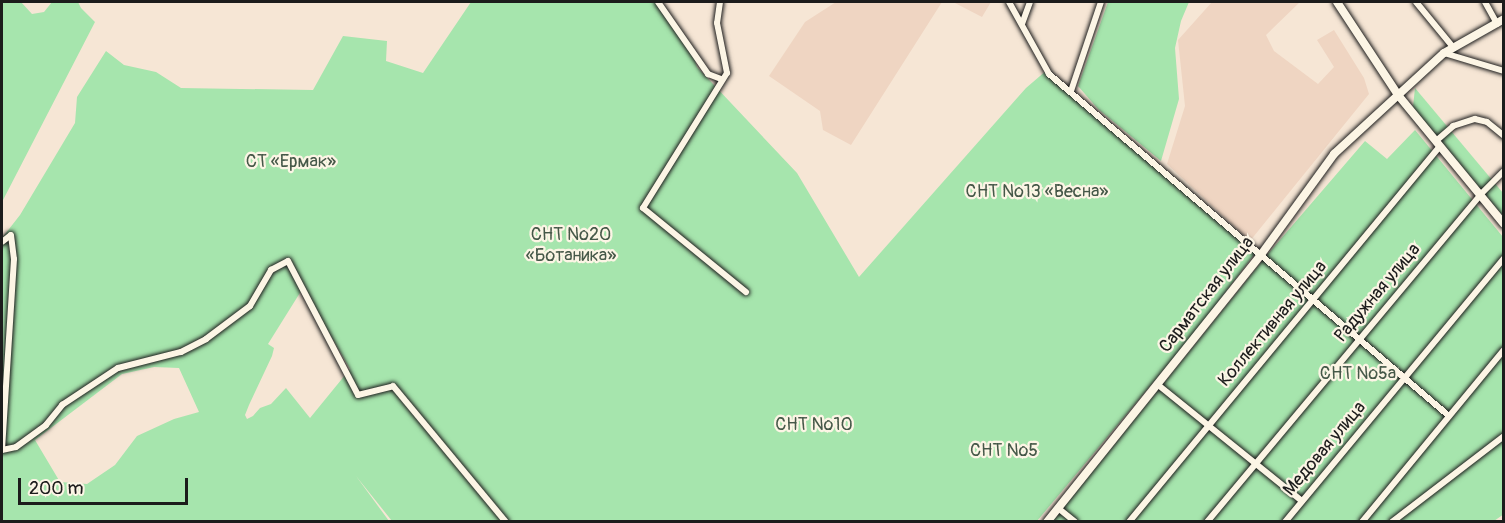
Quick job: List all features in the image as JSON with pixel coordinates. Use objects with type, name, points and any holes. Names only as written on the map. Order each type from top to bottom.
[{"type":"main road","points":[[1337,2],[1398,95],[1503,224]]},
{"type":"main road","name":"Сарматская улица","points":[[1047,522],[1260,256],[1334,154],[1444,53],[1500,22]]},
{"type":"street","points":[[658,2],[708,74],[721,79]]},
{"type":"street","points":[[720,2],[717,23],[727,62],[727,73],[721,79],[643,208],[746,292]]},
{"type":"street","points":[[1009,2],[1049,74],[1449,416]]},
{"type":"street","points":[[1022,24],[1030,2]]},
{"type":"street","points":[[1071,91],[1101,2]]},
{"type":"street","points":[[1416,2],[1453,47]]},
{"type":"street","points":[[1485,2],[1500,22]]},
{"type":"street","points":[[1444,53],[1503,70]]},
{"type":"street","name":"Коллективная улица","points":[[1129,522],[1453,126],[1475,119],[1487,122],[1503,136]]},
{"type":"street","name":"Радужная улица","points":[[1208,522],[1480,195],[1503,171]]},
{"type":"street","points":[[2,242],[11,235],[14,259],[2,450],[16,447],[46,425],[62,405],[118,368],[181,352],[206,339],[250,306],[271,270],[288,261],[358,395],[393,386],[506,522]]},
{"type":"street","name":"Медовая улица","points":[[1285,522],[1503,258]]},
{"type":"street","points":[[1362,522],[1503,350]]},
{"type":"street","points":[[1157,384],[1302,501]]},
{"type":"street","points":[[1392,522],[1503,436]]},
{"type":"street","points":[[1058,508],[1075,522]]},
{"type":"shaded area","points":[[836,2],[942,2],[851,145],[823,130],[820,111],[769,76],[805,22]]},
{"type":"shaded area","points":[[953,2],[991,2],[982,17]]},
{"type":"shaded area","points":[[1212,2],[1300,2],[1266,35],[1274,51],[1318,84],[1334,67],[1317,40],[1334,30],[1364,78],[1369,94],[1250,241],[1167,164],[1185,106],[1178,40]]},
{"type":"green space","points":[[2,2],[21,2],[32,14],[44,12],[52,2],[78,2],[95,22],[2,202]]},
{"type":"green space","points":[[471,2],[659,2],[690,45],[697,67],[797,173],[859,277],[1026,88],[1047,70],[1256,252],[1192,336],[1037,521],[392,521],[356,476],[389,521],[2,522],[2,238],[20,215],[75,123],[77,97],[106,51],[124,65],[156,72],[181,88],[313,90],[343,36],[387,41],[386,61],[423,73]],"holes":[[[303,288],[350,369],[310,418],[286,388],[271,404],[260,408],[247,419],[245,415],[272,356],[274,348],[268,344]],[[154,367],[179,368],[199,412],[174,419],[137,436],[115,465],[87,484],[60,482],[35,440],[122,374]]]},
{"type":"green space","points":[[1108,2],[1189,2],[1181,21],[1175,48],[1179,99],[1161,161],[1098,109],[1078,86]]},
{"type":"green space","points":[[1415,88],[1503,193],[1503,216],[1413,107]]},
{"type":"green space","name":"СНТ №5а","points":[[1415,130],[1503,237],[1504,514],[1494,521],[1052,522],[1267,255],[1365,141],[1387,159]]},
{"type":"park label","name":"СТ «Ермак»","points":[[291,162]]},
{"type":"park label","name":"СНТ №13 «Весна»","points":[[1037,192]]},
{"type":"park label","name":"СНТ №20 «Ботаника»","points":[[571,246]]},
{"type":"park label","name":"СНТ №10","points":[[814,425]]},
{"type":"park label","name":"СНТ №5","points":[[1004,451]]}]
